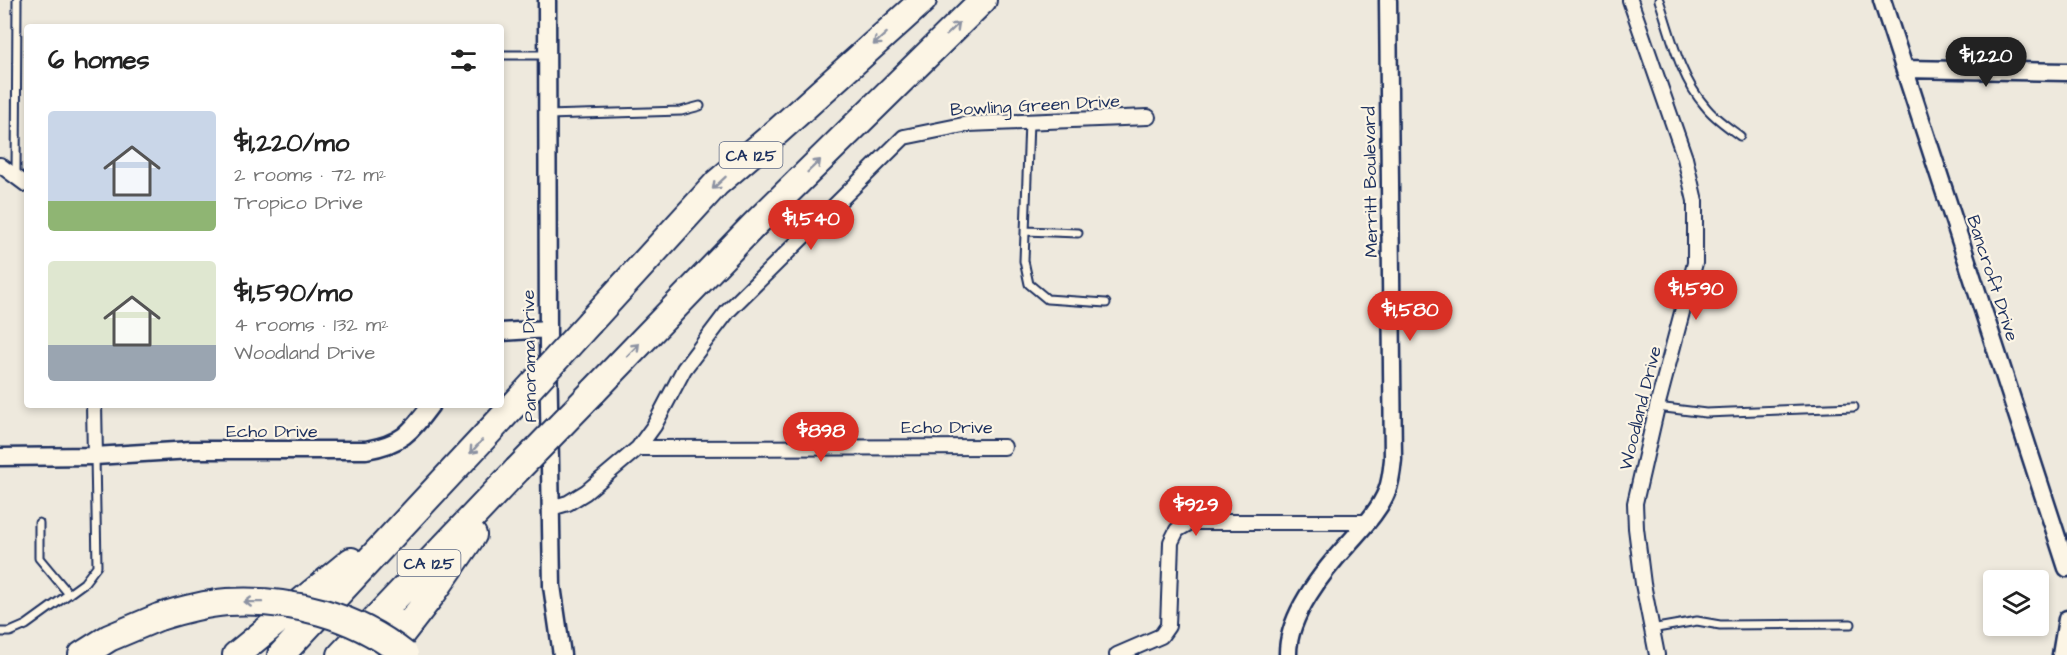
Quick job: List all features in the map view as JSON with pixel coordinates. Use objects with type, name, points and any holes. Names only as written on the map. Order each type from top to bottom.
[{"type":"highway","name":"CA 125","points":[[281,655],[433,494],[717,183],[923,0]]},
{"type":"highway","name":"CA 125","points":[[341,655],[753,226],[983,0]]},
{"type":"highway","points":[[370,655],[517,470]]},
{"type":"highway","points":[[386,655],[433,593],[517,470]]},
{"type":"highway","points":[[236,655],[433,494]]},
{"type":"highway","points":[[82,655],[109,638],[159,616],[226,602],[288,604],[314,610],[371,632],[405,655]]},
{"type":"street","name":"Panorama Drive","points":[[547,0],[548,329],[552,586],[562,655]]},
{"type":"street","name":"Merritt Boulevard","points":[[1288,655],[1291,631],[1309,596],[1332,561],[1369,522],[1388,490],[1394,459],[1388,0]]},
{"type":"street","name":"Woodland Drive","points":[[1630,0],[1685,158],[1695,201],[1695,263],[1657,407],[1635,503],[1636,528],[1657,655]]},
{"type":"street","name":"Bancroft Drive","points":[[1882,0],[2067,568]]},
{"type":"street","points":[[1905,69],[2067,72]]},
{"type":"street","name":"Bowling Green Drive","points":[[551,508],[568,503],[586,492],[638,448],[654,426],[684,369],[728,311],[904,137],[968,124],[1148,117]]},
{"type":"street","points":[[0,165],[21,182]]},
{"type":"street","points":[[504,332],[548,329]]},
{"type":"street","points":[[94,408],[94,456]]},
{"type":"street","name":"Echo Drive","points":[[0,458],[94,456],[191,450],[366,450],[399,441],[414,428],[429,408]]},
{"type":"street","name":"Echo Drive","points":[[638,448],[1004,447]]},
{"type":"street","points":[[1117,655],[1161,636],[1168,626],[1171,542],[1177,530],[1191,522],[1369,522]]},
{"type":"street","points":[[2061,655],[2067,619]]},
{"type":"lane","points":[[17,0],[21,182]]},
{"type":"lane","points":[[1659,0],[1682,65],[1695,93],[1705,107],[1740,136]]},
{"type":"lane","points":[[504,55],[547,55]]},
{"type":"lane","points":[[547,115],[681,111],[700,106]]},
{"type":"lane","points":[[1029,121],[1024,261],[1029,284],[1047,299],[1106,303]]},
{"type":"lane","points":[[1025,231],[1077,233]]},
{"type":"lane","points":[[1657,407],[1706,413],[1854,406]]},
{"type":"lane","points":[[0,632],[10,632],[26,625],[84,583],[97,566],[94,456]]},
{"type":"lane","points":[[39,523],[39,558],[69,594]]},
{"type":"lane","points":[[1651,628],[1697,621],[1720,625],[1851,624]]}]
